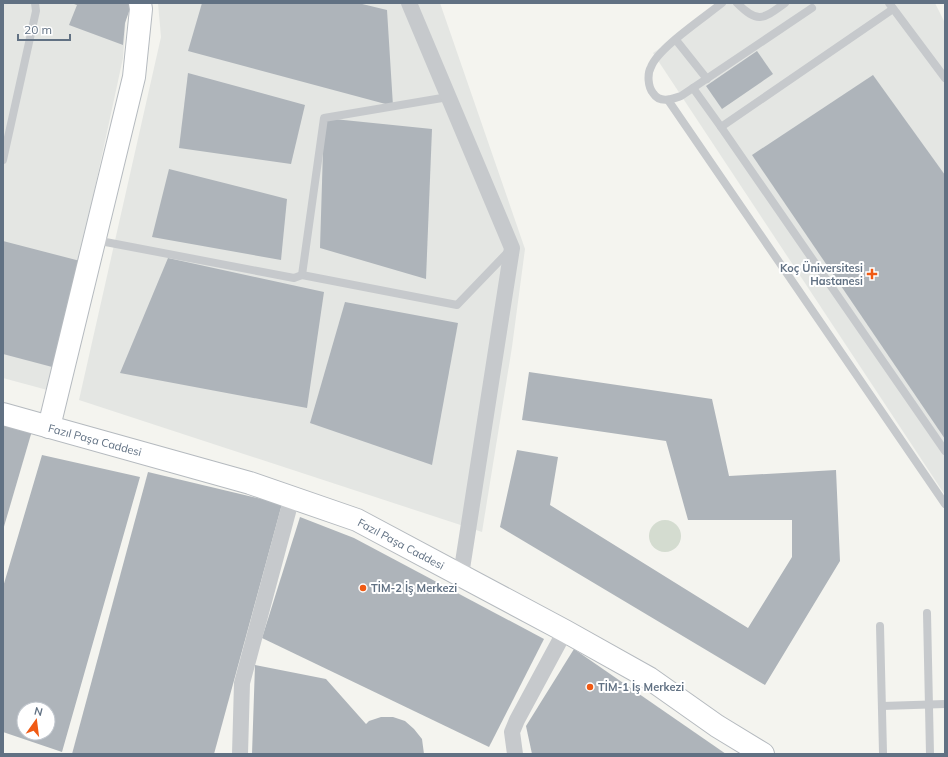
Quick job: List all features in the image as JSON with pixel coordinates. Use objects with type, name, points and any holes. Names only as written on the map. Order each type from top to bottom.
[{"type":"street","points":[[49,427],[134,77],[141,9],[140,3]]},
{"type":"street","points":[[409,3],[512,248],[461,575]]},
{"type":"street","name":"Fazıl Paşa Caddesi","points":[[3,414],[250,483],[357,520],[565,631],[649,678],[717,726],[763,754]]},
{"type":"street","points":[[240,754],[242,683],[292,497]]},
{"type":"street","points":[[515,754],[512,732],[565,631]]},
{"type":"lane","points":[[3,160],[36,11],[35,3]]},
{"type":"lane","points":[[722,3],[660,53],[650,67],[649,85],[653,94],[658,98],[668,100],[681,96],[812,8]]},
{"type":"lane","points":[[737,3],[751,15],[762,17],[768,15],[785,3]]},
{"type":"lane","points":[[721,127],[891,6],[945,78]]},
{"type":"lane","points":[[676,40],[707,79]]},
{"type":"lane","points":[[693,88],[945,451]]},
{"type":"lane","points":[[302,275],[324,118],[448,97]]},
{"type":"lane","points":[[668,100],[945,504]]},
{"type":"lane","points":[[94,240],[294,278],[302,275],[457,305],[512,248]]},
{"type":"lane","points":[[927,613],[930,754]]},
{"type":"lane","points":[[880,626],[883,753]]},
{"type":"lane","points":[[882,706],[945,704]]},
{"type":"shaded area","points":[[3,3],[127,3],[123,58],[51,391],[3,378]]},
{"type":"shaded area","points":[[158,3],[440,3],[525,249],[512,347],[482,532],[79,400],[161,37]]},
{"type":"shaded area","name":"Koç Üniversitesi Hastanesi","points":[[727,3],[935,3],[945,23],[945,495],[653,53]]},
{"type":"shaded area","points":[[665,520],[676,525],[681,536],[676,547],[665,552],[654,547],[649,536],[654,525]]},
{"type":"building","points":[[71,3],[132,3],[125,23],[123,45],[69,25],[77,5]]},
{"type":"building","points":[[202,3],[358,3],[387,10],[393,106],[188,51]]},
{"type":"building","points":[[757,51],[773,74],[722,109],[706,86]]},
{"type":"building","points":[[188,73],[305,105],[291,164],[179,148]]},
{"type":"building","points":[[873,75],[945,175],[945,439],[752,155]]},
{"type":"building","points":[[324,118],[432,129],[426,279],[320,248]]},
{"type":"building","points":[[169,169],[287,199],[281,260],[152,237]]},
{"type":"building","points":[[3,241],[84,262],[56,368],[3,354]]},
{"type":"building","points":[[168,258],[324,292],[307,408],[120,373]]},
{"type":"building","points":[[345,302],[458,323],[432,465],[310,423]]},
{"type":"building","points":[[529,372],[712,399],[729,476],[836,470],[840,561],[765,685],[500,527],[517,450],[558,457],[550,505],[748,628],[792,557],[792,520],[688,520],[666,441],[522,420]]},
{"type":"building","points":[[3,416],[34,424],[3,530]]},
{"type":"building","points":[[42,455],[140,477],[62,752],[30,741],[56,741],[56,701],[16,701],[16,736],[3,732],[3,587]]},
{"type":"building","points":[[148,472],[282,504],[214,754],[72,754]]},
{"type":"building","name":"TİM-2 İş Merkezi","points":[[300,517],[354,538],[544,639],[489,747],[262,638]]},
{"type":"building","name":"TİM-1 İş Merkezi","points":[[574,649],[726,754],[532,754],[526,726]]},
{"type":"building","points":[[255,665],[326,679],[366,724],[369,721],[381,717],[393,717],[405,721],[422,739],[424,754],[252,754]]},
{"type":"place","name":"Koç Üniversitesi Hastanesi","points":[[872,274]]},
{"type":"place","name":"TİM-2 İş Merkezi","points":[[363,588]]},
{"type":"place","name":"TİM-1 İş Merkezi","points":[[590,687]]}]
